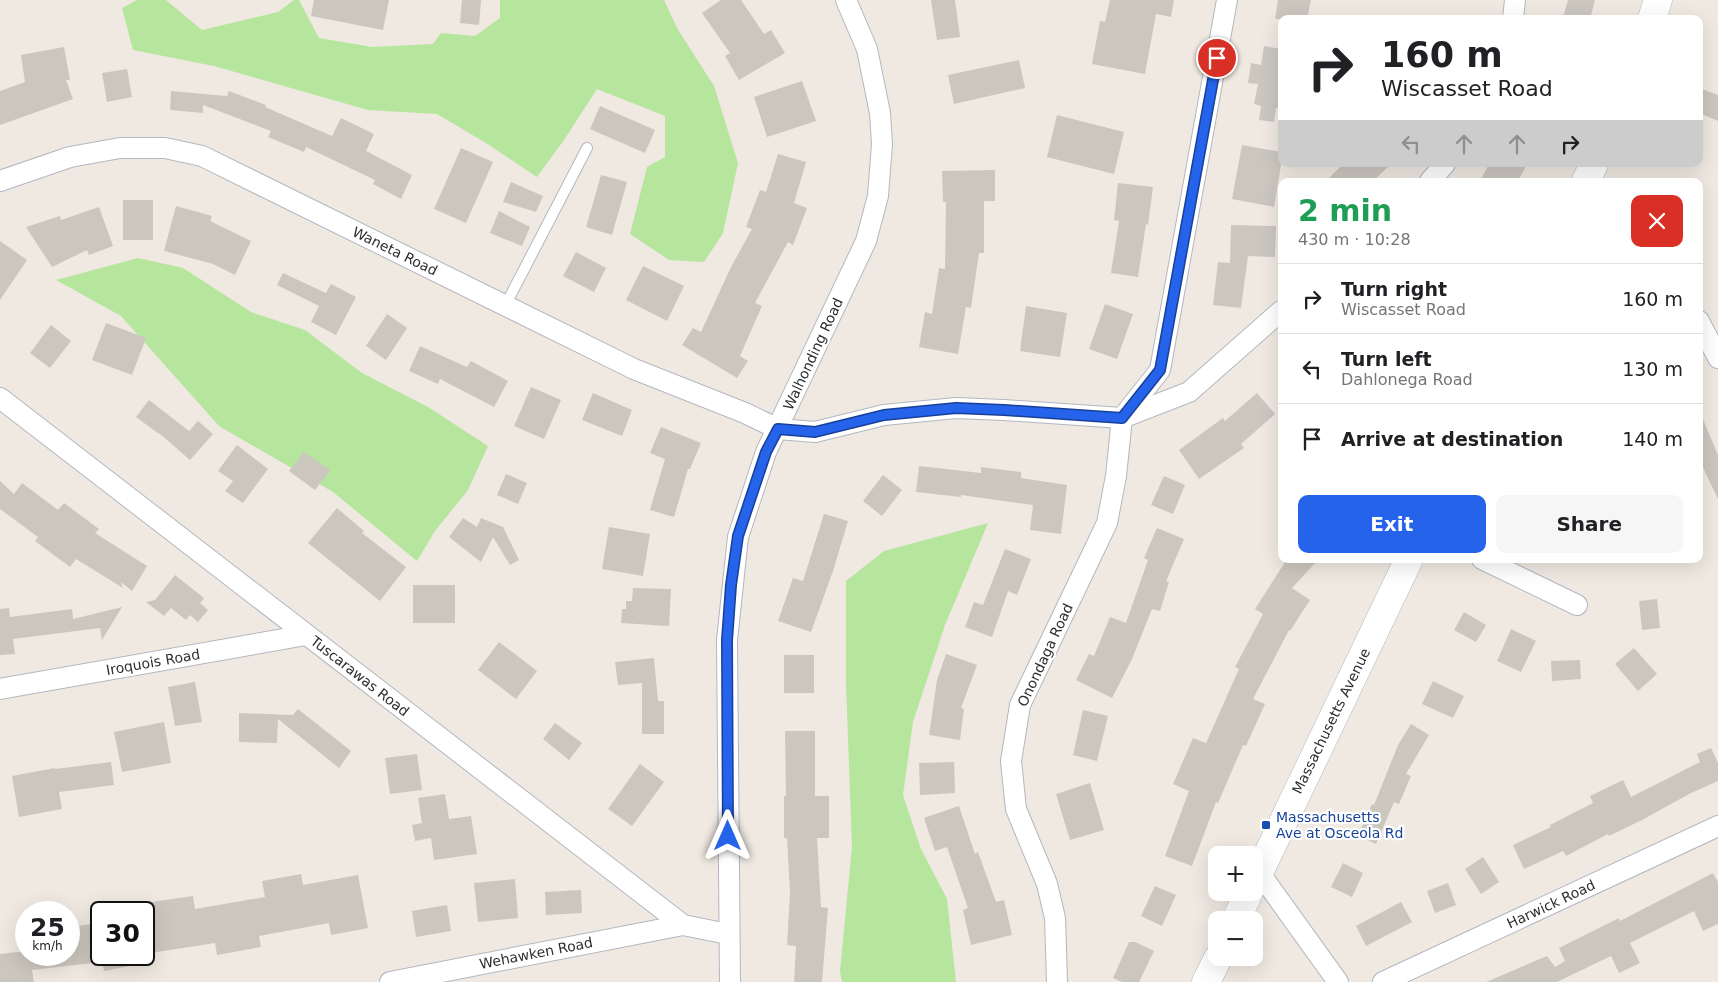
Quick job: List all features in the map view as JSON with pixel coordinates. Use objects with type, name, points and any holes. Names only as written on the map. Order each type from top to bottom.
[{"type":"main road","points":[[1653,15],[1658,0]]},
{"type":"main road","name":"Massachusetts Avenue","points":[[1263,863],[1407,563]]},
{"type":"main road","points":[[1206,982],[1214,966]]},
{"type":"street","name":"Walhonding Road","points":[[730,982],[728,934],[727,640],[731,585],[738,536],[766,452],[866,241],[878,196],[882,144],[880,113],[867,49],[846,0]]},
{"type":"street","points":[[1122,418],[1160,370],[1227,0]]},
{"type":"street","points":[[1513,15],[1515,0]]},
{"type":"street","name":"Waneta Road","points":[[0,181],[70,157],[120,148],[165,148],[202,156],[634,369],[745,413],[778,429]]},
{"type":"street","points":[[1433,178],[1442,167]]},
{"type":"street","points":[[778,429],[815,432],[884,415],[956,408],[1122,418],[1189,392],[1278,314]]},
{"type":"street","points":[[1703,329],[1718,358]]},
{"type":"street","name":"Tuscarawas Road","points":[[0,398],[682,925],[728,934]]},
{"type":"street","name":"Onondaga Road","points":[[1057,982],[1054,918],[1047,884],[1016,809],[1011,761],[1020,705],[1107,524],[1116,476],[1122,418]]},
{"type":"street","points":[[1490,563],[1577,605]]},
{"type":"street","name":"Iroquois Road","points":[[0,689],[306,635]]},
{"type":"street","name":"Harwick Road","points":[[1383,982],[1718,826]]},
{"type":"street","points":[[1263,893],[1338,982]]},
{"type":"street","name":"Wehawken Road","points":[[390,982],[682,925]]},
{"type":"lane","points":[[505,306],[587,148]]},
{"type":"green space","points":[[137,0],[166,0],[202,30],[278,12],[294,0],[299,0],[319,38],[372,47],[433,44],[441,33],[475,36],[500,18],[500,0],[664,0],[677,28],[714,86],[738,163],[723,233],[704,262],[669,260],[630,234],[647,167],[665,157],[665,116],[597,89],[537,177],[486,143],[437,114],[368,110],[214,66],[133,50],[122,8]]},
{"type":"green space","points":[[138,258],[183,268],[251,312],[305,330],[362,373],[428,407],[488,446],[468,490],[435,531],[417,561],[333,492],[219,426],[121,316],[56,280]]},
{"type":"green space","points":[[988,523],[945,625],[913,722],[903,795],[921,849],[947,899],[956,982],[842,982],[840,971],[852,847],[846,683],[846,581],[884,551]]},
{"type":"building","points":[[314,0],[389,0],[383,30],[311,16]]},
{"type":"building","points":[[462,0],[481,0],[479,25],[460,23]]},
{"type":"building","points":[[721,0],[741,0],[764,34],[771,30],[785,53],[739,80],[725,56],[730,53],[702,13]]},
{"type":"building","points":[[931,0],[955,0],[960,37],[937,40]]},
{"type":"building","points":[[1110,0],[1174,0],[1171,17],[1156,14],[1145,74],[1092,64],[1100,21],[1105,22]]},
{"type":"building","points":[[1278,0],[1311,0],[1308,15],[1278,15],[1278,19],[1275,19]]},
{"type":"building","points":[[1568,0],[1595,0],[1591,15],[1564,15]]},
{"type":"building","points":[[1264,46],[1278,48],[1278,108],[1276,108],[1274,122],[1259,120],[1261,106],[1254,104],[1258,84],[1248,83],[1251,63],[1261,65]]},
{"type":"building","points":[[64,47],[70,80],[66,80],[73,99],[0,125],[0,91],[25,82],[21,55]]},
{"type":"building","points":[[1019,60],[1025,88],[954,104],[948,75]]},
{"type":"building","points":[[127,69],[132,97],[107,102],[102,73]]},
{"type":"building","points":[[802,81],[816,121],[767,137],[754,97]]},
{"type":"building","points":[[1703,89],[1718,95],[1718,121],[1703,115]]},
{"type":"building","points":[[171,91],[227,96],[229,91],[266,105],[265,107],[332,136],[341,118],[374,134],[366,151],[412,175],[401,199],[373,184],[375,180],[306,147],[304,152],[268,137],[271,131],[203,105],[203,113],[170,110]]},
{"type":"building","points":[[600,106],[655,130],[645,153],[590,129]]},
{"type":"building","points":[[1057,115],[1124,132],[1114,174],[1047,157]]},
{"type":"building","points":[[1242,145],[1278,151],[1278,167],[1281,167],[1274,207],[1232,199]]},
{"type":"building","points":[[461,148],[493,162],[466,223],[434,209]]},
{"type":"building","points":[[778,154],[806,162],[794,203],[807,208],[793,245],[788,242],[755,303],[762,306],[740,356],[748,361],[737,378],[682,345],[693,328],[701,332],[731,267],[752,229],[746,227],[760,190],[766,192]]},
{"type":"building","points":[[1340,167],[1388,167],[1376,178],[1329,178]]},
{"type":"building","points":[[1487,167],[1525,167],[1520,178],[1482,178]]},
{"type":"building","points":[[995,170],[995,201],[984,201],[984,253],[979,253],[971,308],[966,307],[958,354],[919,347],[925,312],[932,314],[939,268],[945,269],[946,202],[943,202],[942,171]]},
{"type":"building","points":[[601,175],[627,182],[612,235],[586,227]]},
{"type":"building","points":[[511,182],[543,196],[536,212],[503,202]]},
{"type":"building","points":[[1118,183],[1153,187],[1138,277],[1111,273],[1119,221],[1114,220]]},
{"type":"building","points":[[123,200],[153,200],[153,240],[123,240]]},
{"type":"building","points":[[176,206],[212,216],[210,221],[251,241],[235,275],[213,264],[164,251]]},
{"type":"building","points":[[99,207],[113,246],[89,255],[87,250],[52,267],[26,227],[60,216],[61,220]]},
{"type":"building","points":[[499,211],[530,227],[522,246],[490,233]]},
{"type":"building","points":[[1231,225],[1276,226],[1275,257],[1248,256],[1241,308],[1213,305],[1218,262],[1230,263]]},
{"type":"building","points":[[0,241],[27,260],[0,300]]},
{"type":"building","points":[[576,252],[606,268],[594,292],[563,276]]},
{"type":"building","points":[[643,266],[684,286],[667,321],[626,300]]},
{"type":"building","points":[[283,273],[326,293],[331,284],[356,297],[336,335],[311,322],[319,306],[277,285]]},
{"type":"building","points":[[1105,304],[1133,314],[1117,359],[1089,349]]},
{"type":"building","points":[[1026,306],[1067,313],[1060,357],[1020,351]]},
{"type":"building","points":[[387,314],[407,328],[386,360],[366,346]]},
{"type":"building","points":[[106,323],[146,338],[132,375],[92,360]]},
{"type":"building","points":[[51,325],[71,341],[50,368],[30,353]]},
{"type":"building","points":[[420,346],[467,367],[471,361],[508,381],[494,407],[440,379],[438,384],[409,371]]},
{"type":"building","points":[[531,387],[561,400],[544,439],[514,426]]},
{"type":"building","points":[[593,393],[632,410],[622,436],[582,420]]},
{"type":"building","points":[[1257,393],[1275,414],[1241,444],[1244,448],[1199,479],[1179,450],[1223,418],[1225,421]]},
{"type":"building","points":[[149,400],[189,431],[198,421],[213,434],[190,460],[159,433],[136,417]]},
{"type":"building","points":[[1703,419],[1718,455],[1718,499],[1703,467]]},
{"type":"building","points":[[661,427],[701,443],[690,469],[688,469],[674,517],[650,510],[665,459],[650,453]]},
{"type":"building","points":[[237,445],[268,469],[243,503],[225,491],[233,481],[218,471]]},
{"type":"building","points":[[304,452],[330,470],[315,490],[289,471]]},
{"type":"building","points":[[919,466],[981,473],[981,467],[1021,472],[1021,478],[1067,485],[1061,534],[1030,530],[1033,505],[961,495],[961,497],[916,492]]},
{"type":"building","points":[[506,474],[527,483],[518,504],[497,495]]},
{"type":"building","points":[[883,475],[902,490],[882,516],[863,501]]},
{"type":"building","points":[[1164,476],[1185,485],[1173,514],[1151,505]]},
{"type":"building","points":[[0,481],[14,494],[22,483],[58,510],[64,503],[99,529],[95,533],[147,566],[132,591],[121,582],[123,588],[76,559],[70,567],[35,541],[38,537],[0,509]]},
{"type":"building","points":[[337,508],[364,531],[362,533],[406,567],[380,601],[308,543]]},
{"type":"building","points":[[824,514],[848,521],[833,571],[811,632],[778,621],[793,578],[803,581]]},
{"type":"building","points":[[463,518],[477,527],[481,518],[503,527],[519,560],[510,565],[493,537],[481,562],[449,537]]},
{"type":"building","points":[[609,527],[650,534],[643,576],[602,569]]},
{"type":"building","points":[[1157,528],[1184,539],[1166,581],[1169,582],[1160,611],[1152,609],[1132,659],[1112,698],[1076,680],[1089,654],[1094,656],[1110,617],[1126,623],[1148,560],[1144,558]]},
{"type":"building","points":[[1005,549],[1031,559],[1017,595],[1008,591],[992,637],[965,627],[974,602],[983,605]]},
{"type":"building","points":[[1284,563],[1315,563],[1292,588],[1310,600],[1289,630],[1253,699],[1265,704],[1246,746],[1243,745],[1218,803],[1216,802],[1192,866],[1165,856],[1189,791],[1173,784],[1193,738],[1206,743],[1239,669],[1235,667],[1263,614],[1255,609]]},
{"type":"building","points":[[175,575],[204,598],[200,603],[208,610],[198,622],[190,615],[186,620],[171,608],[164,616],[146,602],[155,600]]},
{"type":"building","points":[[413,585],[455,585],[455,623],[413,623]]},
{"type":"building","points":[[633,588],[671,589],[669,626],[621,623],[622,609],[626,609],[626,601],[632,601]]},
{"type":"building","points":[[1657,599],[1660,628],[1642,630],[1639,601]]},
{"type":"building","points":[[122,607],[102,640],[100,628],[13,639],[15,654],[0,655],[0,609],[9,608],[10,617],[72,609],[73,619]]},
{"type":"building","points":[[1464,612],[1486,625],[1476,642],[1454,630]]},
{"type":"building","points":[[1511,629],[1536,641],[1521,672],[1497,661]]},
{"type":"building","points":[[499,642],[537,671],[516,699],[478,670]]},
{"type":"building","points":[[1634,648],[1657,674],[1638,691],[1615,664]]},
{"type":"building","points":[[946,654],[977,665],[961,708],[964,709],[960,740],[929,735],[937,680]]},
{"type":"building","points":[[784,655],[814,655],[814,693],[784,693]]},
{"type":"building","points":[[654,658],[658,701],[664,701],[664,734],[642,734],[642,683],[618,685],[615,662]]},
{"type":"building","points":[[1580,660],[1581,679],[1552,681],[1551,661]]},
{"type":"building","points":[[1433,681],[1464,696],[1453,718],[1422,704]]},
{"type":"building","points":[[195,682],[202,722],[175,726],[168,687]]},
{"type":"building","points":[[298,709],[351,751],[339,768],[278,719],[277,743],[239,742],[239,713],[293,715]]},
{"type":"building","points":[[1083,710],[1108,716],[1097,761],[1073,755]]},
{"type":"building","points":[[164,722],[171,763],[122,772],[114,732]]},
{"type":"building","points":[[555,723],[582,743],[569,760],[543,739]]},
{"type":"building","points":[[1411,724],[1429,735],[1406,774],[1411,776],[1399,804],[1394,802],[1376,844],[1358,836],[1372,804],[1374,805],[1398,745]]},
{"type":"building","points":[[785,731],[815,731],[815,796],[829,796],[829,838],[817,838],[821,907],[828,908],[822,982],[794,982],[796,946],[787,945],[790,893],[787,838],[784,838],[784,796],[786,796]]},
{"type":"building","points":[[1711,748],[1718,763],[1718,781],[1566,856],[1563,851],[1524,869],[1513,845],[1551,827],[1550,825],[1593,803],[1590,796],[1623,780],[1631,797],[1700,762],[1697,754]]},
{"type":"building","points":[[417,754],[422,790],[390,794],[385,758]]},
{"type":"building","points":[[111,762],[114,785],[59,792],[62,809],[19,817],[12,776],[55,768]]},
{"type":"building","points":[[954,762],[955,793],[920,795],[919,763]]},
{"type":"building","points":[[640,764],[664,782],[632,826],[608,809]]},
{"type":"building","points":[[1090,783],[1104,830],[1070,840],[1056,794]]},
{"type":"building","points":[[445,794],[449,819],[471,816],[477,854],[434,860],[431,838],[415,841],[412,825],[422,823],[418,798]]},
{"type":"building","points":[[959,806],[975,854],[978,852],[996,902],[1004,900],[1012,935],[971,945],[963,910],[968,908],[947,847],[935,851],[924,818]]},
{"type":"building","points":[[1483,857],[1499,882],[1481,894],[1465,869]]},
{"type":"building","points":[[1343,863],[1363,873],[1352,897],[1331,887]]},
{"type":"building","points":[[1713,873],[1718,882],[1718,924],[1703,931],[1694,911],[1630,943],[1640,963],[1619,973],[1611,956],[1557,982],[1486,982],[1547,956],[1555,967],[1565,961],[1559,948],[1619,918],[1620,921]]},
{"type":"building","points":[[301,874],[303,885],[358,875],[368,928],[331,935],[329,923],[259,936],[261,947],[217,955],[215,943],[155,952],[155,901],[193,896],[195,909],[265,897],[262,881]]},
{"type":"building","points":[[515,879],[518,918],[478,922],[474,883]]},
{"type":"building","points":[[1448,883],[1456,905],[1435,913],[1427,891]]},
{"type":"building","points":[[1155,886],[1176,895],[1162,926],[1141,916]]},
{"type":"building","points":[[581,890],[582,913],[546,915],[545,892]]},
{"type":"building","points":[[1401,902],[1412,922],[1366,946],[1356,926]]},
{"type":"building","points":[[447,905],[451,931],[416,937],[412,911]]},
{"type":"building","points":[[90,924],[90,963],[80,964],[80,926]]},
{"type":"building","points":[[1129,942],[1135,942],[1154,951],[1139,982],[1122,982],[1113,978]]},
{"type":"building","points":[[15,952],[15,966],[66,966],[32,970],[34,982],[0,982],[0,954]]},
{"type":"building","points":[[103,966],[130,966],[104,971]]},
{"type":"place","name":"Massachusetts Ave at Osceola Rd","points":[[1266,825]]},
{"type":"route","points":[[728,836],[727,640],[731,585],[738,536],[748,502],[766,452],[778,429],[815,432],[884,415],[956,408],[1122,418],[1160,370],[1217,58]]}]
